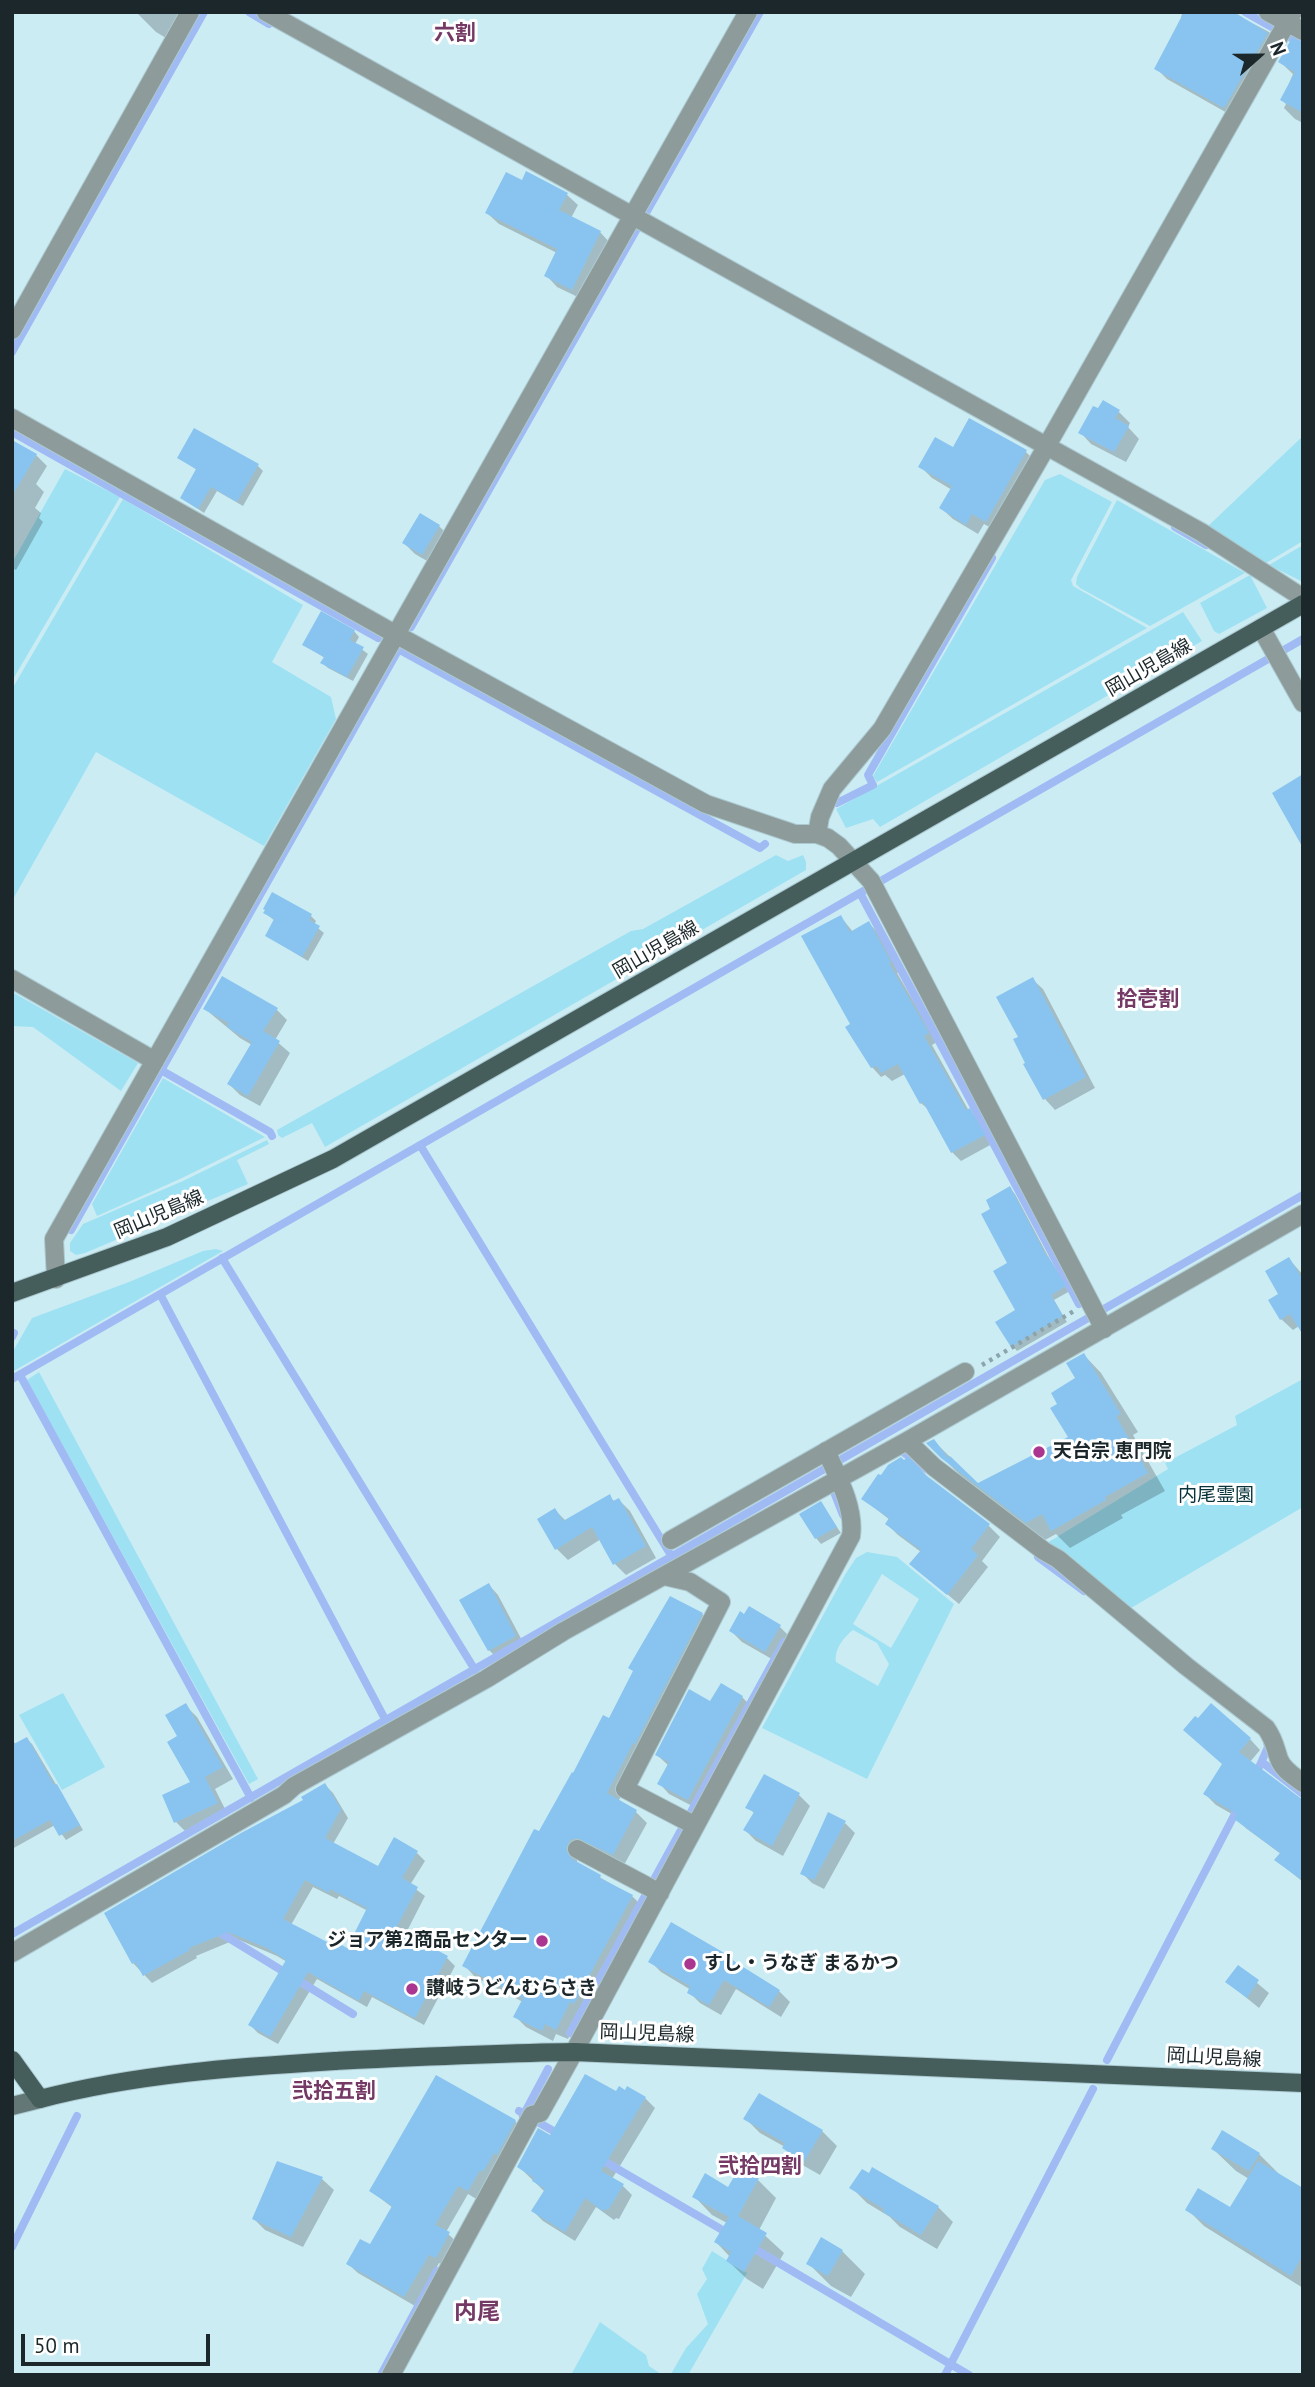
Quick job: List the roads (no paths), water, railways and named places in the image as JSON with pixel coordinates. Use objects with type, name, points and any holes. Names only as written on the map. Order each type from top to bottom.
[{"type":"main road","name":"岡山児島線","points":[[12,1293],[167,1237],[333,1159],[1303,604]]},
{"type":"main road","name":"岡山児島線","points":[[40,2099],[111,2083],[228,2069],[472,2053],[574,2052],[1303,2083]]},
{"type":"main road","points":[[12,2060],[40,2099]]},
{"type":"street","points":[[12,330],[190,12]]},
{"type":"street","points":[[266,12],[1043,451],[1201,532],[1303,598]]},
{"type":"street","points":[[56,1279],[54,1239],[395,634],[638,220],[748,12]]},
{"type":"street","points":[[817,834],[820,817],[832,789],[882,729],[1291,26],[1268,12]]},
{"type":"street","points":[[12,418],[395,634],[706,804],[795,834],[817,834],[839,846],[874,886],[1102,1325]]},
{"type":"street","points":[[1261,628],[1303,703]]},
{"type":"street","points":[[12,979],[155,1060]]},
{"type":"street","points":[[671,1540],[832,1464],[907,1441],[1102,1325],[1303,1214]]},
{"type":"street","points":[[12,1954],[284,1795],[294,1786],[664,1576],[965,1372]]},
{"type":"street","points":[[907,1441],[934,1467],[1058,1559],[1186,1666],[1266,1728],[1275,1740],[1279,1760],[1284,1768],[1303,1783]]},
{"type":"street","points":[[391,2375],[531,2118],[540,2113],[574,2052],[652,1889],[851,1536],[853,1524],[832,1464]]},
{"type":"street","points":[[664,1576],[690,1581],[722,1602],[625,1788],[686,1821]]},
{"type":"street","points":[[577,1849],[652,1889]]},
{"type":"street","points":[[12,2106],[40,2099]]},
{"type":"waterway","points":[[12,352],[204,12]]},
{"type":"waterway","points":[[249,12],[269,24]]},
{"type":"waterway","points":[[411,627],[760,12]]},
{"type":"waterway","points":[[1245,12],[1300,43]]},
{"type":"waterway","points":[[12,432],[378,638]]},
{"type":"waterway","points":[[1175,527],[1206,545]]},
{"type":"waterway","points":[[837,803],[873,785],[868,775],[992,558]]},
{"type":"waterway","points":[[12,1379],[1303,639]]},
{"type":"waterway","points":[[71,1230],[400,647]]},
{"type":"waterway","points":[[398,649],[760,848],[765,844]]},
{"type":"waterway","points":[[860,893],[1079,1304]]},
{"type":"waterway","points":[[159,1069],[270,1132],[272,1136]]},
{"type":"waterway","points":[[420,1145],[672,1557]]},
{"type":"waterway","points":[[12,1934],[1303,1195]]},
{"type":"waterway","points":[[222,1258],[475,1670]]},
{"type":"waterway","points":[[160,1294],[386,1721]]},
{"type":"waterway","points":[[12,1337],[14,1333]]},
{"type":"waterway","points":[[20,1375],[251,1798]]},
{"type":"waterway","points":[[903,1452],[926,1469]]},
{"type":"waterway","points":[[834,1492],[843,1515]]},
{"type":"waterway","points":[[1038,1557],[1084,1591]]},
{"type":"waterway","points":[[570,2033],[784,1642]]},
{"type":"waterway","points":[[1256,1774],[1268,1747],[1267,1741]]},
{"type":"waterway","points":[[1262,1762],[1303,1794]]},
{"type":"waterway","points":[[1107,2060],[1240,1804]]},
{"type":"waterway","points":[[214,1929],[353,2014]]},
{"type":"waterway","points":[[523,2116],[548,2069]]},
{"type":"waterway","points":[[945,2375],[1093,2089]]},
{"type":"waterway","points":[[519,2111],[562,2136]]},
{"type":"waterway","points":[[12,2247],[77,2116]]},
{"type":"waterway","points":[[597,2157],[731,2235]]},
{"type":"waterway","points":[[748,2245],[969,2375]]},
{"type":"waterway","points":[[381,2375],[437,2271]]},
{"type":"place","name":"天台宗 恵門院","points":[[1039,1452]]},
{"type":"place","name":"ジョア第2商品センター","points":[[542,1941]]},
{"type":"place","name":"すし・うなぎ まるかつ","points":[[690,1964]]},
{"type":"place","name":"讃岐うどんむらさき","points":[[412,1989]]},
{"type":"district","name":"六割","points":[[455,34]]},
{"type":"district","name":"拾壱割","points":[[1148,1000]]},
{"type":"district","name":"弐拾五割","points":[[334,2092]]},
{"type":"district","name":"弐拾四割","points":[[760,2167]]},
{"type":"district","name":"内尾","points":[[477,2312]]},
{"type":"park label","name":"内尾霊園","points":[[1216,1496]]}]
